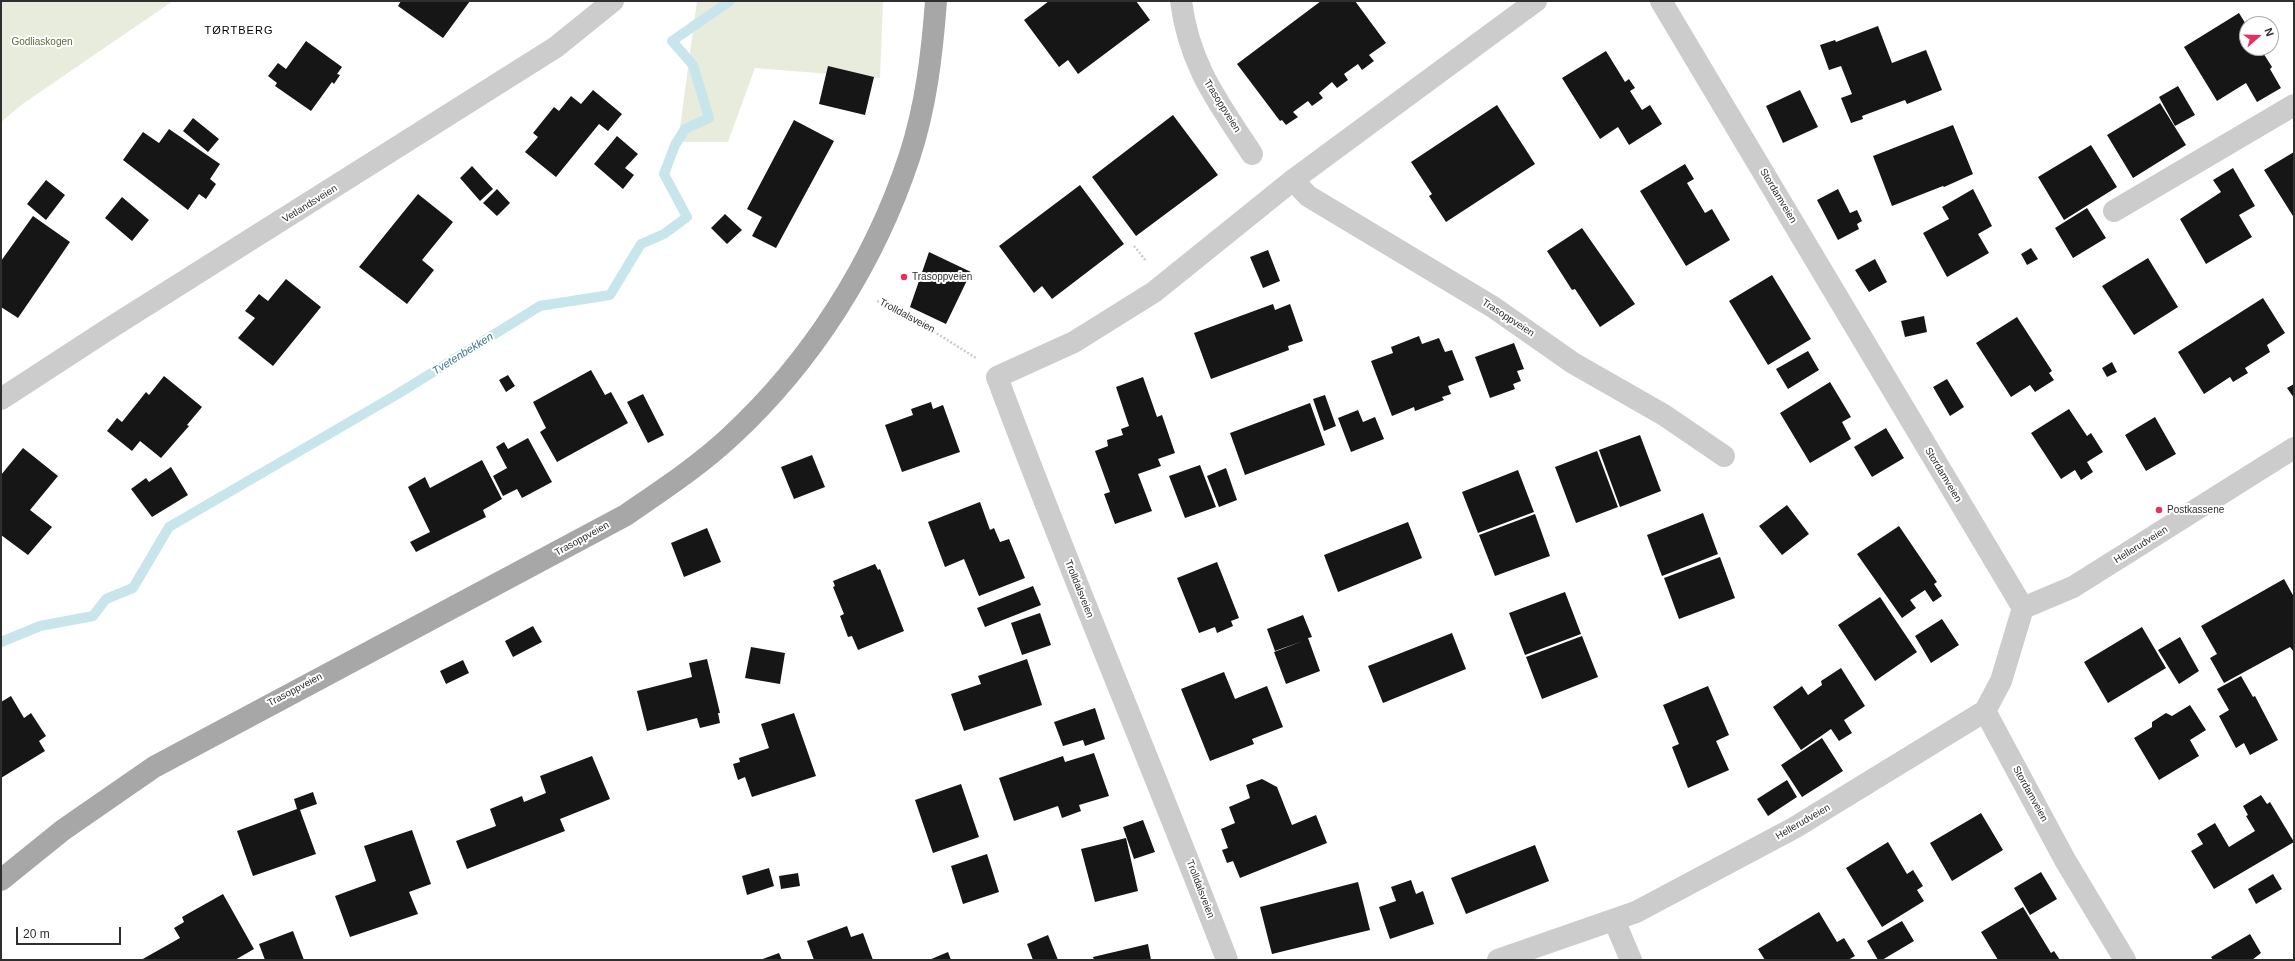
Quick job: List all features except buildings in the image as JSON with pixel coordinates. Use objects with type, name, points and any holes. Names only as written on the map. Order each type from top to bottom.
[{"type":"main road","name":"Trasoppveien","points":[[1,880],[63,830],[154,767],[269,704],[587,537],[661,491],[731,436],[766,400],[799,361],[827,324],[850,287],[886,215],[909,158],[929,77],[936,1]]},
{"type":"street","name":"Vetlandsveien","points":[[1,399],[556,47],[613,1]]},
{"type":"street","points":[[997,377],[1074,342],[1154,292],[1292,180],[1536,1]]},
{"type":"street","name":"Stordamveien","points":[[1661,1],[2023,608]]},
{"type":"street","name":"Trasoppveien","points":[[1182,6],[1185,30],[1194,56],[1209,89],[1252,154]]},
{"type":"street","points":[[2114,212],[2294,105]]},
{"type":"street","name":"Trasoppveien","points":[[1292,180],[1308,196],[1493,307],[1573,363],[1664,415],[1724,456]]},
{"type":"street","name":"Trolldalsveien","points":[[997,377],[1050,520],[1161,789],[1227,960]]},
{"type":"street","name":"Hellerudveien","points":[[2023,608],[2073,587],[2294,448]]},
{"type":"street","points":[[1985,711],[2001,681],[2023,608]]},
{"type":"street","name":"Stordamveien","points":[[1985,711],[2066,860],[2125,960]]},
{"type":"street","name":"Hellerudveien","points":[[1498,960],[1636,912],[1794,828],[1985,711]]},
{"type":"street","points":[[1614,920],[1631,960]]},
{"type":"path","name":"Trolldalsveien","points":[[850,287],[917,321],[948,339],[977,358],[997,377]]},
{"type":"green space","name":"Godliaskogen","points":[[1,1],[173,1],[24,103],[1,122]]},
{"type":"green space","points":[[697,1],[883,1],[880,78],[755,68],[728,142],[678,142]]},
{"type":"waterway","name":"Tvetenbekken","points":[[1,642],[40,626],[93,616],[106,599],[133,588],[169,527],[396,395],[540,306],[610,295],[641,244],[664,234],[687,217],[664,174],[675,145],[685,129],[709,118],[693,65],[672,41],[730,1]]},
{"type":"place","name":"Trasoppveien","points":[[904,277]]},
{"type":"place","name":"Postkassene","points":[[2159,510]]},
{"type":"district","name":"TØRTBERG","points":[[239,31]]}]
